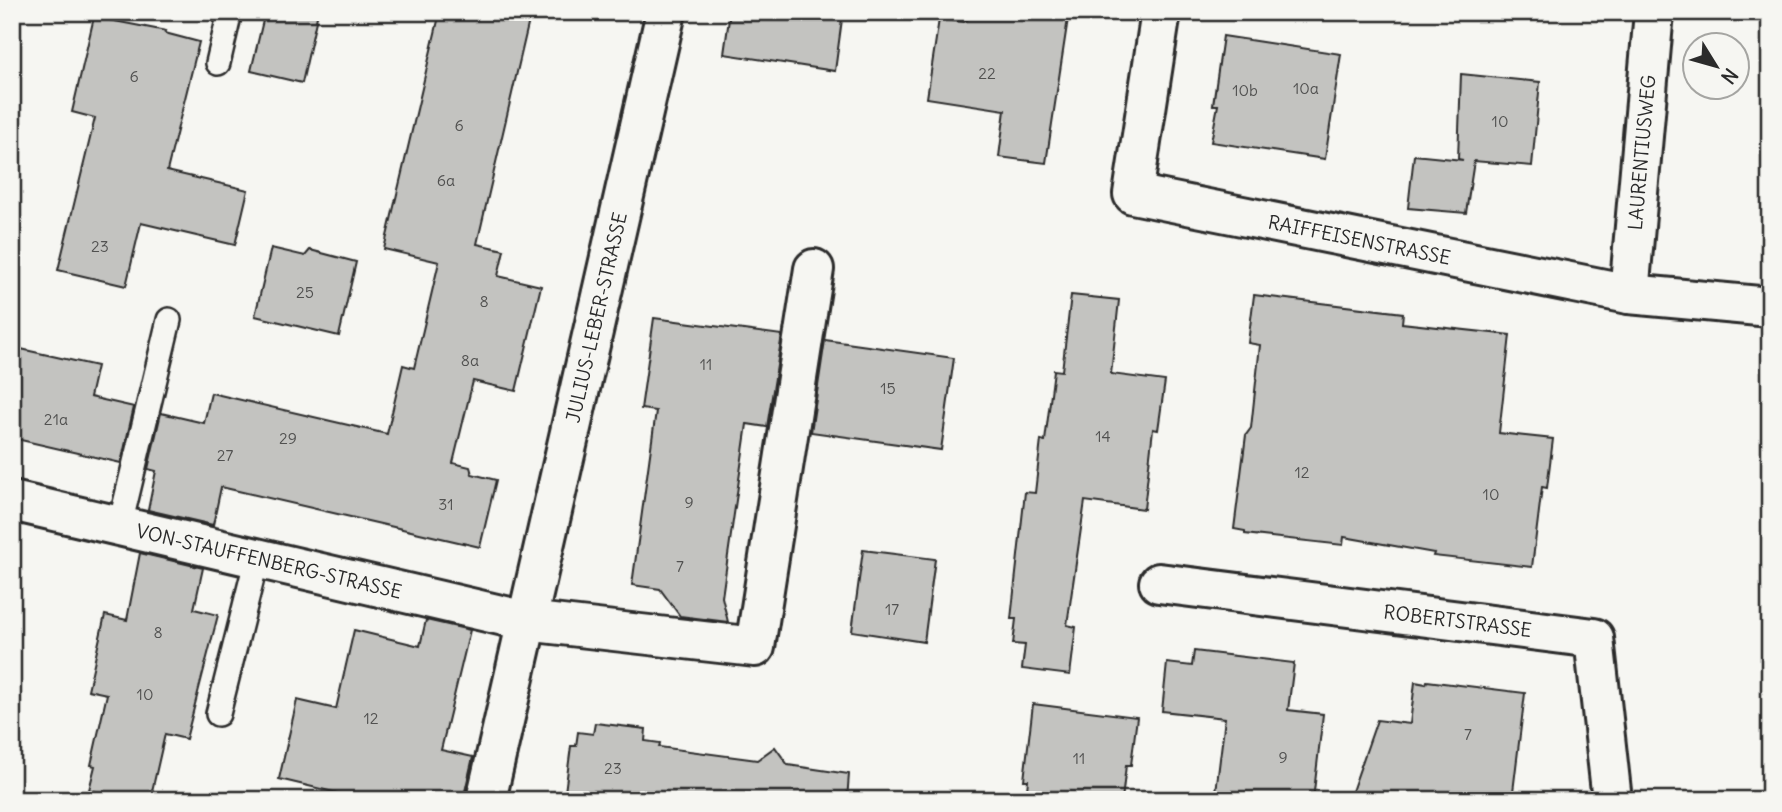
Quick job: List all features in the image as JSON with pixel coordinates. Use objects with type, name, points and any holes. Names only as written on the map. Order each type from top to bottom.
[{"type":"street","name":"JULIUS-LEBER-STRASSE","points":[[486,800],[666,12]]},
{"type":"street","name":"RAIFFEISENSTRASSE","points":[[1161,12],[1133,194],[1629,294],[1770,307]]},
{"type":"street","name":"LAURENTIUSWEG","points":[[1629,294],[1654,12]]},
{"type":"street","points":[[526,621],[755,647],[814,269]]},
{"type":"street","name":"VON-STAUFFENBERG-STRASSE","points":[[12,501],[526,621]]},
{"type":"street","name":"ROBERTSTRASSE","points":[[1159,583],[1594,638],[1612,800]]},
{"type":"lane","points":[[218,63],[230,12]]},
{"type":"lane","points":[[120,525],[169,320]]},
{"type":"lane","points":[[218,714],[257,558]]},
{"type":"building","points":[[265,12],[318,12],[302,83],[251,71]]},
{"type":"building","points":[[440,12],[531,12],[477,244],[504,250],[498,276],[541,286],[516,391],[473,381],[453,463],[470,467],[472,474],[496,480],[480,547],[221,487],[213,525],[148,510],[156,471],[148,469],[161,413],[204,423],[211,393],[387,434],[403,365],[414,368],[439,262],[384,249]]},
{"type":"building","points":[[730,12],[843,12],[835,71],[724,54]]},
{"type":"building","points":[[978,12],[1069,12],[1046,163],[999,157],[1005,110],[927,98],[939,19],[964,22]]},
{"type":"building","points":[[94,17],[166,31],[165,33],[199,42],[167,171],[248,190],[235,245],[141,223],[126,286],[58,270],[95,118],[72,112]]},
{"type":"building","points":[[1223,36],[1341,54],[1325,159],[1211,142],[1218,105],[1213,105]]},
{"type":"building","points":[[1461,74],[1540,82],[1532,166],[1474,161],[1466,213],[1408,208],[1414,155],[1463,160],[1458,159]]},
{"type":"building","points":[[271,248],[305,256],[310,250],[356,262],[339,336],[255,316]]},
{"type":"building","points":[[1071,295],[1119,300],[1111,374],[1165,381],[1158,430],[1153,429],[1144,509],[1085,501],[1067,625],[1076,627],[1070,675],[1022,669],[1025,645],[1013,644],[1016,619],[1011,619],[1025,492],[1035,493],[1041,440],[1045,441],[1054,370],[1062,371]]},
{"type":"building","points":[[1254,295],[1403,313],[1402,323],[1510,335],[1499,433],[1553,439],[1547,488],[1542,487],[1532,567],[1433,556],[1434,553],[1344,537],[1343,545],[1245,534],[1245,531],[1234,529],[1246,435],[1251,428],[1260,345],[1248,343]]},
{"type":"building","points":[[654,318],[782,335],[767,427],[747,424],[722,597],[728,622],[680,616],[660,589],[632,585],[656,411],[641,409]]},
{"type":"building","points":[[825,340],[954,358],[941,450],[811,432]]},
{"type":"building","points":[[12,347],[97,366],[90,397],[134,407],[121,463],[12,438]]},
{"type":"building","points":[[863,550],[935,559],[924,642],[852,631]]},
{"type":"building","points":[[140,553],[203,568],[194,609],[218,615],[186,739],[165,734],[150,800],[132,800],[89,790],[95,766],[91,765],[107,694],[88,690],[105,615],[127,620]]},
{"type":"building","points":[[426,620],[470,630],[441,750],[473,757],[463,800],[367,800],[279,779],[297,700],[336,709],[354,630],[420,646]]},
{"type":"building","points":[[1194,651],[1294,663],[1288,710],[1323,714],[1313,800],[1215,800],[1225,718],[1162,711],[1167,663],[1192,666]]},
{"type":"building","points":[[1427,681],[1525,693],[1512,800],[1349,800],[1377,720],[1410,724],[1415,682],[1426,684]]},
{"type":"building","points":[[1033,704],[1137,717],[1131,765],[1126,765],[1122,800],[1026,800],[1028,780],[1024,780]]},
{"type":"building","points":[[595,723],[646,729],[645,741],[660,743],[659,747],[757,760],[775,747],[788,765],[849,774],[847,800],[564,800],[571,746],[576,746],[578,732],[593,734]]}]
